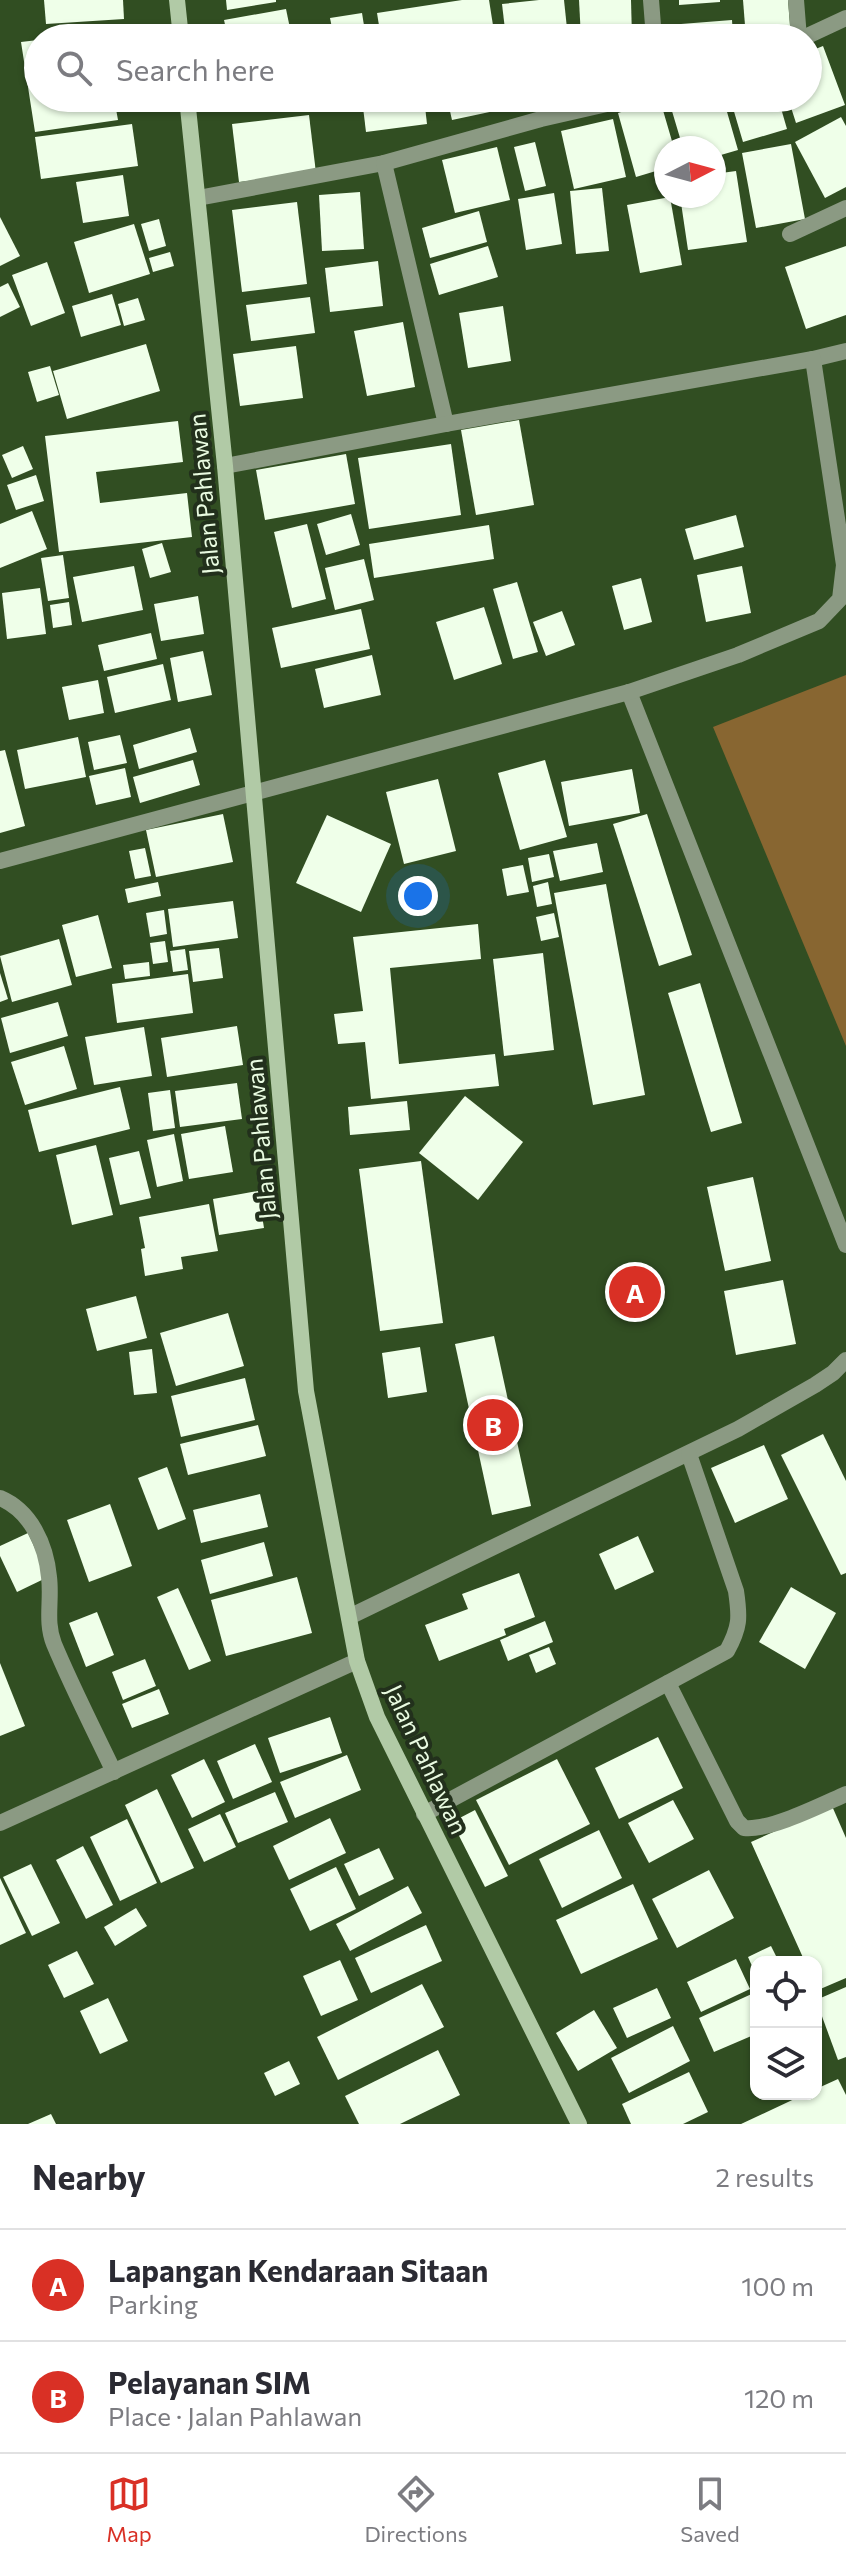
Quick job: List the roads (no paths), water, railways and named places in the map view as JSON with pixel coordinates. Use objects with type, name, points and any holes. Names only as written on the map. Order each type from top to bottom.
[{"type":"street","points":[[177,0],[180,24]]},
{"type":"street","points":[[651,0],[653,24]]},
{"type":"street","points":[[796,0],[799,24]]},
{"type":"street","points":[[822,29],[846,18]]},
{"type":"street","name":"Jalan Pahlawan","points":[[189,112],[225,466],[306,1391],[357,1661],[377,1717],[573,2122]]},
{"type":"street","points":[[198,198],[384,163],[572,112]]},
{"type":"street","points":[[384,163],[446,424]]},
{"type":"street","points":[[790,234],[846,208]]},
{"type":"street","points":[[225,466],[846,351]]},
{"type":"street","points":[[0,861],[629,692],[738,655],[819,621],[840,599],[844,565],[813,359]]},
{"type":"street","points":[[629,692],[846,1245]]},
{"type":"street","points":[[349,1617],[738,1429],[815,1385],[846,1360]]},
{"type":"street","points":[[424,1814],[727,1651],[737,1632],[739,1612],[736,1591],[689,1454]]},
{"type":"street","points":[[0,1498],[17,1508],[35,1529],[49,1577],[48,1617],[54,1643],[114,1772]]},
{"type":"street","points":[[0,1823],[357,1661]]},
{"type":"street","points":[[668,1683],[737,1821],[744,1828],[753,1829],[794,1816],[846,1794]]},
{"type":"place","name":"Lapangan Kendaraan Sitaan","points":[[635,1292]]},
{"type":"place","name":"Pelayanan SIM","points":[[493,1425]]}]
